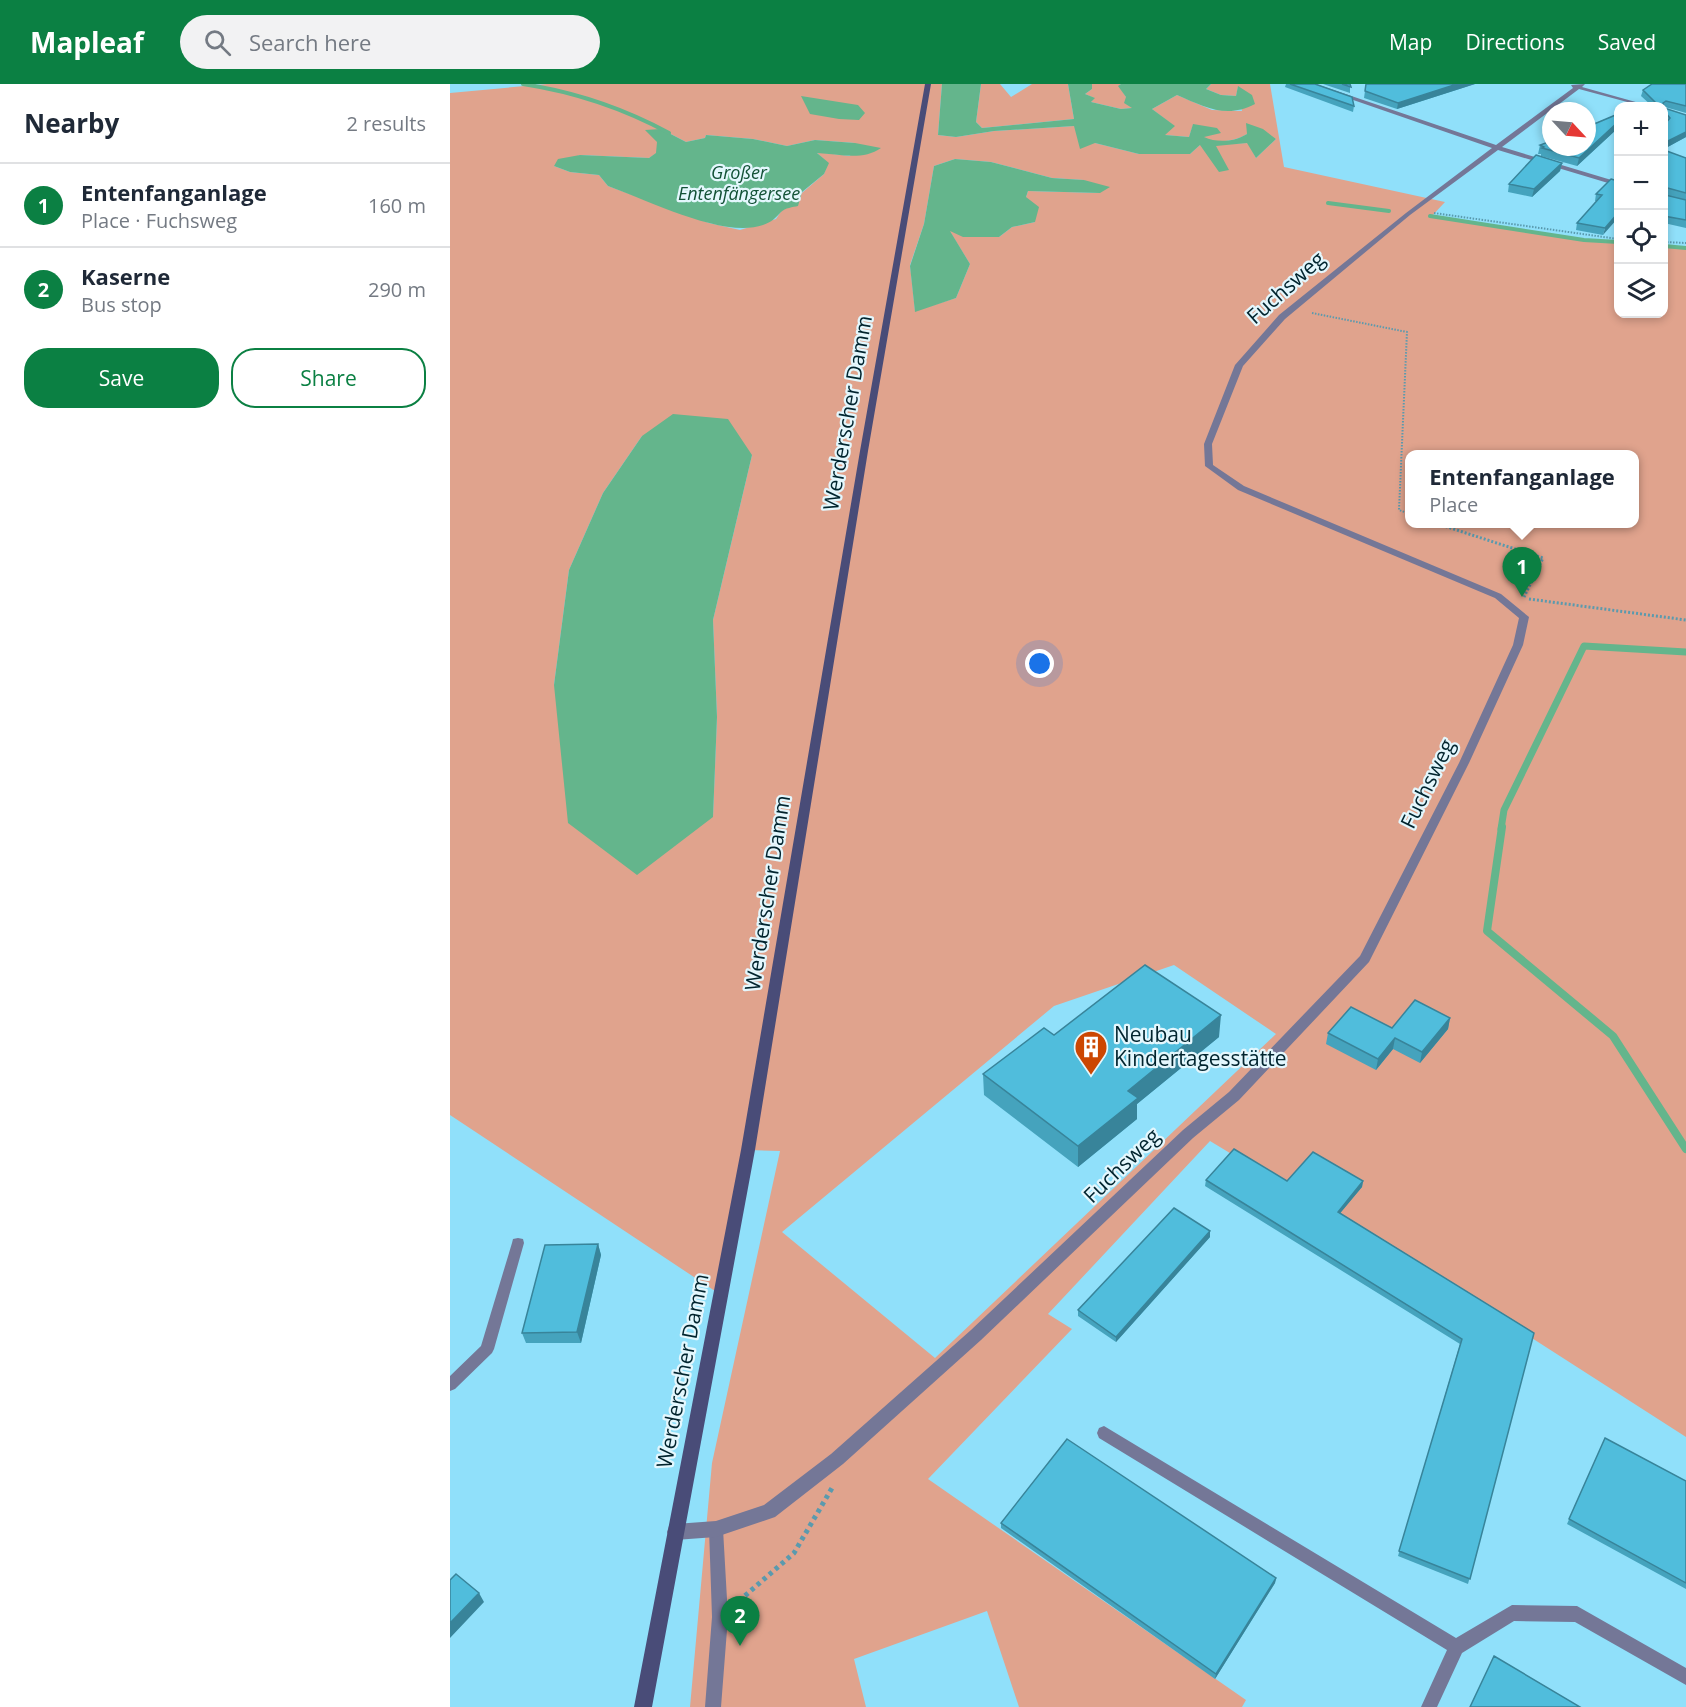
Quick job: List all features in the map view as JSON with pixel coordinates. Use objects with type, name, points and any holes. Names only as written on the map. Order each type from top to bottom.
[{"type":"street","name":"Werderscher Damm","points":[[643,1707],[748,1150],[864,451],[928,84]]},
{"type":"street","points":[[1310,84],[1495,147],[1614,183]]},
{"type":"street","points":[[1566,84],[1633,102]]},
{"type":"street","name":"Fuchsweg","points":[[675,1533],[716,1529],[769,1511],[837,1459],[976,1335],[1188,1134],[1234,1096],[1365,959],[1464,764],[1518,645],[1524,617],[1498,596],[1240,488],[1209,466],[1208,444],[1239,365],[1282,317],[1413,210],[1579,86]]},
{"type":"lane","points":[[450,1385],[487,1349],[518,1243]]},
{"type":"lane","points":[[1104,1433],[1456,1647]]},
{"type":"lane","points":[[712,1707],[720,1617],[716,1529]]},
{"type":"lane","points":[[1429,1707],[1456,1647],[1512,1613],[1577,1614],[1686,1677]]},
{"type":"path","points":[[1413,210],[1614,238]]},
{"type":"path","points":[[1668,242],[1686,243]]},
{"type":"path","points":[[1292,309],[1407,332],[1399,510],[1405,512]]},
{"type":"path","points":[[1450,528],[1543,558],[1524,598]]},
{"type":"path","points":[[1498,596],[1686,620]]},
{"type":"path","points":[[720,1617],[794,1553],[832,1493],[837,1459]]},
{"type":"shaded area","points":[[547,84],[942,84],[938,135],[956,137],[994,131],[1074,126],[1095,143],[1139,154],[1190,154],[1200,145],[1248,143],[1256,158],[1276,139],[1247,124],[1247,134],[1225,141],[1213,141],[1202,136],[1193,125],[1189,137],[1164,135],[1174,126],[1152,109],[1177,95],[1212,110],[1242,111],[1238,87],[1236,96],[1221,95],[1206,89],[1211,84],[1270,84],[1284,167],[1445,202],[1431,217],[1584,240],[1614,242],[1614,318],[1668,318],[1668,246],[1686,248],[1686,1437],[1468,1297],[1210,1141],[1048,1314],[1072,1329],[928,1479],[1246,1700],[1242,1707],[1019,1707],[987,1611],[854,1659],[866,1707],[690,1707],[712,1463],[780,1151],[748,1150],[721,1295],[450,1115],[450,93]],"holes":[[[661,129],[686,142],[705,138],[706,135],[753,139],[787,146],[815,140],[855,143],[850,156],[816,152],[828,163],[824,174],[782,210],[776,219],[740,230],[709,223],[608,186],[599,175],[570,172],[554,166],[580,155],[649,158],[657,153]],[[955,159],[991,162],[1052,178],[1084,180],[1100,193],[1028,191],[1026,197],[1035,222],[1012,227],[999,237],[949,230],[970,264],[956,298],[915,311],[910,265],[924,224],[934,166]],[[642,436],[752,455],[713,620],[717,717],[713,817],[554,685],[569,570],[603,493]],[[1174,965],[1276,1034],[935,1358],[782,1232],[1054,1006]]]},
{"type":"shaded area","points":[[981,84],[1000,84],[1011,97],[1032,84],[1068,84],[1074,119],[982,128],[976,122]]},
{"type":"shaded area","points":[[1092,84],[1121,84],[1119,86],[1133,108],[1121,109],[1091,102],[1094,98],[1085,94],[1092,89]]},
{"type":"water","points":[[942,84],[981,84],[976,122],[982,128],[1074,119],[1068,84],[1092,84],[1092,89],[1085,94],[1095,98],[1091,102],[1121,109],[1132,108],[1124,103],[1126,97],[1118,86],[1121,84],[1211,84],[1206,89],[1221,95],[1236,96],[1238,86],[1252,95],[1255,104],[1235,111],[1216,110],[1177,95],[1152,109],[1175,126],[1165,135],[1189,137],[1193,124],[1217,128],[1221,133],[1204,137],[1226,141],[1247,134],[1246,123],[1263,129],[1276,139],[1256,158],[1247,143],[1216,146],[1229,170],[1219,172],[1200,145],[1190,154],[1139,154],[1095,143],[1080,149],[1074,126],[994,131],[956,137],[938,135]]},
{"type":"water","points":[[801,96],[858,105],[865,113],[859,120],[810,114]]},
{"type":"water","name":"Großer Entenfängersee","points":[[661,129],[686,142],[705,138],[706,135],[753,139],[787,146],[815,140],[855,143],[881,148],[859,156],[817,153],[829,163],[824,174],[802,192],[798,206],[781,212],[766,224],[747,228],[707,223],[685,216],[608,186],[599,175],[570,172],[554,166],[558,159],[580,155],[649,158],[656,153],[657,142],[645,130]]},
{"type":"water","points":[[955,159],[991,162],[1052,178],[1084,180],[1110,187],[1100,193],[1028,191],[1026,197],[1039,207],[1035,222],[1012,227],[999,237],[963,237],[950,231],[970,264],[956,298],[915,312],[910,266],[924,224],[934,166]]},
{"type":"water","points":[[673,414],[728,419],[752,455],[713,620],[717,717],[713,817],[637,875],[568,823],[554,685],[569,570],[603,493],[642,436]]},
{"type":"building","points":[[1290,84],[1315,84],[1352,97],[1354,106]]},
{"type":"building","points":[[1366,84],[1457,84],[1398,103],[1365,91]]},
{"type":"building","points":[[1652,84],[1686,84],[1686,106],[1666,101],[1655,102],[1643,90]]},
{"type":"building","points":[[1668,109],[1686,115],[1686,132],[1668,141],[1668,120],[1670,118]]},
{"type":"building","points":[[1614,116],[1614,126],[1596,142],[1596,123]]},
{"type":"building","points":[[1668,151],[1686,158],[1686,193],[1668,188]]},
{"type":"building","points":[[1536,155],[1562,163],[1534,189],[1509,184]]},
{"type":"building","points":[[1611,179],[1614,180],[1614,218],[1605,228],[1577,223],[1602,195],[1596,194]]},
{"type":"building","points":[[1668,196],[1686,200],[1686,220],[1668,217]]},
{"type":"building","name":"Neubau Kindertagesstätte","points":[[1145,965],[1221,1015],[1128,1091],[1138,1098],[1078,1146],[983,1074],[1044,1028],[1054,1035]]},
{"type":"building","points":[[1415,1000],[1450,1018],[1422,1052],[1395,1038],[1378,1059],[1328,1033],[1351,1007],[1392,1028]]},
{"type":"building","points":[[1234,1149],[1287,1181],[1313,1152],[1363,1181],[1338,1212],[1534,1333],[1470,1579],[1399,1551],[1462,1339],[1206,1180]]},
{"type":"building","points":[[1174,1208],[1210,1231],[1116,1337],[1078,1310]]},
{"type":"building","points":[[598,1244],[577,1332],[522,1333],[545,1245]]},
{"type":"building","points":[[1605,1438],[1686,1481],[1686,1583],[1569,1519]]},
{"type":"building","points":[[1067,1439],[1276,1578],[1216,1674],[1001,1523]]},
{"type":"building","points":[[456,1574],[479,1593],[450,1623],[450,1580]]},
{"type":"building","points":[[1494,1656],[1580,1707],[1470,1707]]},
{"type":"waterway","points":[[523,84],[598,102],[669,133]]},
{"type":"waterway","points":[[1328,203],[1389,211]]},
{"type":"waterway","points":[[1430,216],[1584,240],[1614,242]]},
{"type":"waterway","points":[[1668,246],[1686,248]]},
{"type":"waterway","points":[[1501,829],[1504,810],[1584,646],[1686,652]]},
{"type":"waterway","points":[[1502,827],[1487,931],[1613,1036],[1686,1149]]},
{"type":"place","name":"Entenfanganlage","points":[[1522,597]]},
{"type":"place","name":"Neubau Kindertagesstätte","points":[[1091,1076]]},
{"type":"place","name":"Kaserne","points":[[740,1646]]}]
